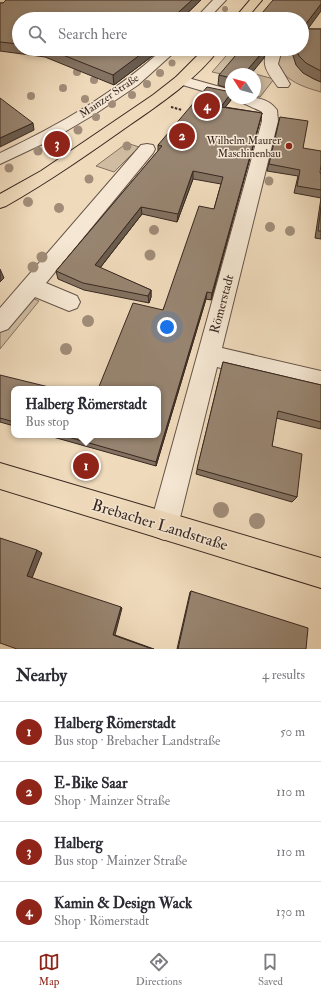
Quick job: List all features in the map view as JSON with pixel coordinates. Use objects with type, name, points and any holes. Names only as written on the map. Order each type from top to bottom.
[{"type":"main road","points":[[246,12],[256,0]]},
{"type":"main road","points":[[0,202],[47,175],[114,129],[181,80],[205,56]]},
{"type":"main road","points":[[0,189],[76,154]]},
{"type":"main road","name":"Brebacher Landstraße","points":[[0,476],[321,573]]},
{"type":"street","points":[[208,12],[220,0]]},
{"type":"street","name":"Mainzer Straße","points":[[0,159],[62,126],[105,100],[132,82],[163,56]]},
{"type":"street","points":[[271,56],[271,67],[283,84]]},
{"type":"street","points":[[181,80],[225,93]]},
{"type":"street","name":"Römerstadt","points":[[164,526],[270,121],[269,110],[260,104]]},
{"type":"street","points":[[0,323],[147,150]]},
{"type":"street","points":[[31,286],[69,302]]},
{"type":"street","points":[[209,355],[321,382]]},
{"type":"path","points":[[166,106],[182,110]]},
{"type":"shaded area","points":[[226,56],[241,56],[232,68],[225,68],[225,75],[212,72]]},
{"type":"shaded area","points":[[277,56],[294,56],[297,64],[303,72],[321,82],[321,92],[307,88],[290,79],[275,64]]},
{"type":"shaded area","points":[[261,76],[274,79],[261,96]]},
{"type":"shaded area","points":[[127,143],[139,147],[114,172],[96,166]]},
{"type":"shaded area","points":[[30,297],[39,301],[0,349],[0,333]]},
{"type":"building","points":[[6,0],[192,0],[179,12],[12,12],[12,43],[0,42],[0,3],[3,3]]},
{"type":"building","points":[[273,0],[321,0],[321,4],[309,20],[309,12],[263,12]]},
{"type":"building","points":[[309,29],[321,29],[321,71],[306,63],[299,56],[309,56]]},
{"type":"building","points":[[66,56],[139,56],[113,75]]},
{"type":"building","points":[[235,56],[259,56],[249,68],[225,68],[225,76],[219,75]]},
{"type":"building","points":[[207,87],[225,91],[225,101],[221,107],[262,113],[212,293],[207,292],[156,462],[72,438],[161,438],[161,386],[99,386],[133,303],[163,310],[199,206],[214,209],[223,177],[193,171],[178,214],[141,207],[95,265],[151,290],[148,296],[83,283],[56,271],[162,146],[158,145]]},
{"type":"building","points":[[0,98],[33,123],[0,138]]},
{"type":"building","points":[[280,117],[308,121],[303,148],[321,151],[321,190],[297,186],[300,170],[269,164]]},
{"type":"building","points":[[321,207],[321,231],[318,231]]},
{"type":"building","points":[[223,362],[321,385],[321,422],[278,411],[272,446],[302,454],[297,497],[197,469]]},
{"type":"building","points":[[0,375],[45,386],[11,386],[11,421],[0,418]]},
{"type":"building","points":[[0,538],[37,550],[27,576],[121,607],[113,635],[152,649],[17,649],[0,643]]},
{"type":"building","points":[[191,591],[308,628],[306,649],[178,649]]},
{"type":"place","name":"Kamin & Design Wack","points":[[207,106]]},
{"type":"place","name":"E-Bike Saar","points":[[182,136]]},
{"type":"place","name":"Halberg","points":[[57,144]]},
{"type":"place","name":"Wilhelm Maurer Maschinenbau","points":[[289,146]]},
{"type":"place","name":"Halberg Römerstadt","points":[[86,466]]}]
